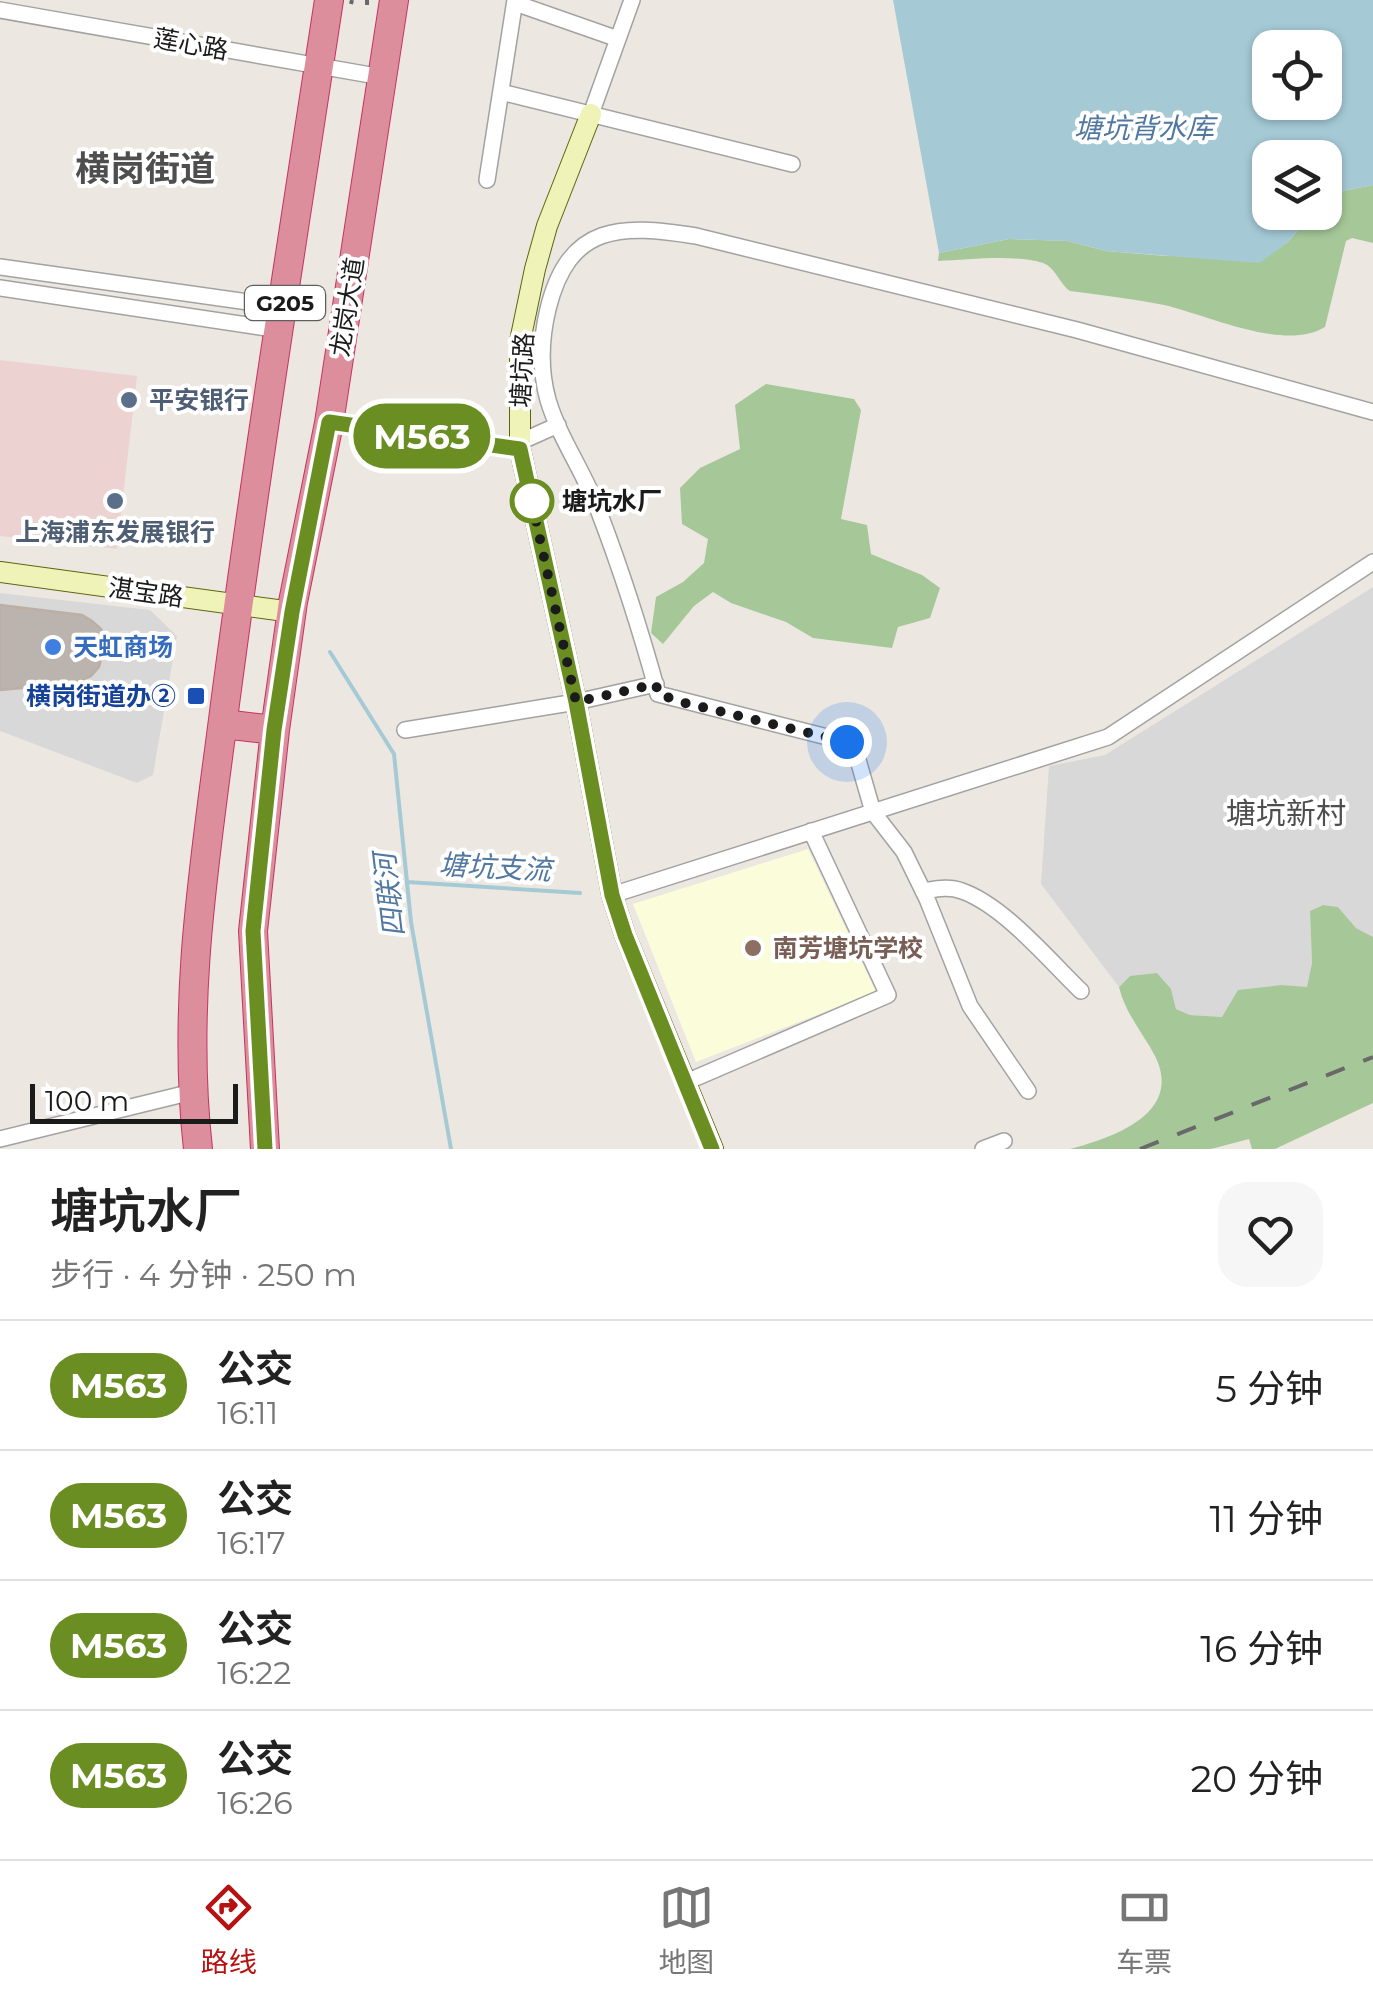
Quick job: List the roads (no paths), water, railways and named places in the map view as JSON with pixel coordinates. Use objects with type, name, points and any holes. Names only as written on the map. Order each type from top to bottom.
[{"type":"highway","name":"G205","points":[[198,1149],[192,1092],[193,956],[238,605],[329,0]]},
{"type":"highway","name":"龙岗大道","points":[[265,1149],[253,931],[274,730],[292,612],[329,422],[394,0]]},
{"type":"highway","points":[[223,724],[274,730]]},
{"type":"highway","points":[[181,1149],[192,1092]]},
{"type":"street","points":[[48,19],[52,0]]},
{"type":"street","points":[[591,114],[632,0]]},
{"type":"street","points":[[487,180],[515,2],[618,39]]},
{"type":"street","name":"莲心路","points":[[0,10],[382,77]]},
{"type":"street","points":[[501,92],[792,164]]},
{"type":"street","name":"塘坑路","points":[[591,114],[547,226],[535,269],[520,341],[520,446],[576,702],[612,895],[712,1149]]},
{"type":"street","points":[[1028,1092],[970,1006],[923,890],[904,852],[873,812],[856,753],[847,742],[658,694],[629,593],[597,506],[548,398],[542,339],[556,276],[580,248],[622,230],[645,228],[696,236],[1077,330],[1373,412]]},
{"type":"street","points":[[0,268],[282,318]]},
{"type":"street","points":[[0,288],[282,318]]},
{"type":"street","points":[[329,422],[520,446],[558,425]]},
{"type":"street","points":[[612,895],[1108,737],[1373,562]]},
{"type":"street","name":"湛宝路","points":[[0,572],[292,612]]},
{"type":"street","points":[[405,730],[576,702],[656,684]]},
{"type":"street","points":[[684,1083],[888,994],[810,831]]},
{"type":"street","points":[[923,890],[950,888],[982,902],[1004,917],[1081,990]]},
{"type":"street","points":[[0,1139],[192,1092]]},
{"type":"street","points":[[983,1149],[1004,1141]]},
{"type":"water","name":"塘坑背水库","points":[[893,0],[1373,0],[1373,185],[1342,192],[1342,140],[1252,140],[1252,230],[1298,230],[1259,263],[1106,251],[1068,241],[1009,239],[939,253]]},
{"type":"waterway","name":"四联河","points":[[330,652],[394,754],[411,922],[451,1149]]},
{"type":"waterway","name":"塘坑支流","points":[[407,882],[580,893]]},
{"type":"railway","points":[[351,4],[352,0]]},
{"type":"railway","points":[[367,0],[367,5]]},
{"type":"railway","points":[[1140,1149],[1373,1057]]},
{"type":"place","name":"平安银行","points":[[129,400]]},
{"type":"place","name":"上海浦东发展银行","points":[[115,501]]},
{"type":"place","name":"塘坑水厂","points":[[532,501]]},
{"type":"place","name":"天虹商场","points":[[53,647]]},
{"type":"place","name":"横岗街道办②","points":[[196,696]]},
{"type":"place","name":"南芳塘坑学校","points":[[753,948]]},
{"type":"district","name":"横岗街道","points":[[145,169]]},
{"type":"district","name":"塘坑新村","points":[[1286,814]]}]
